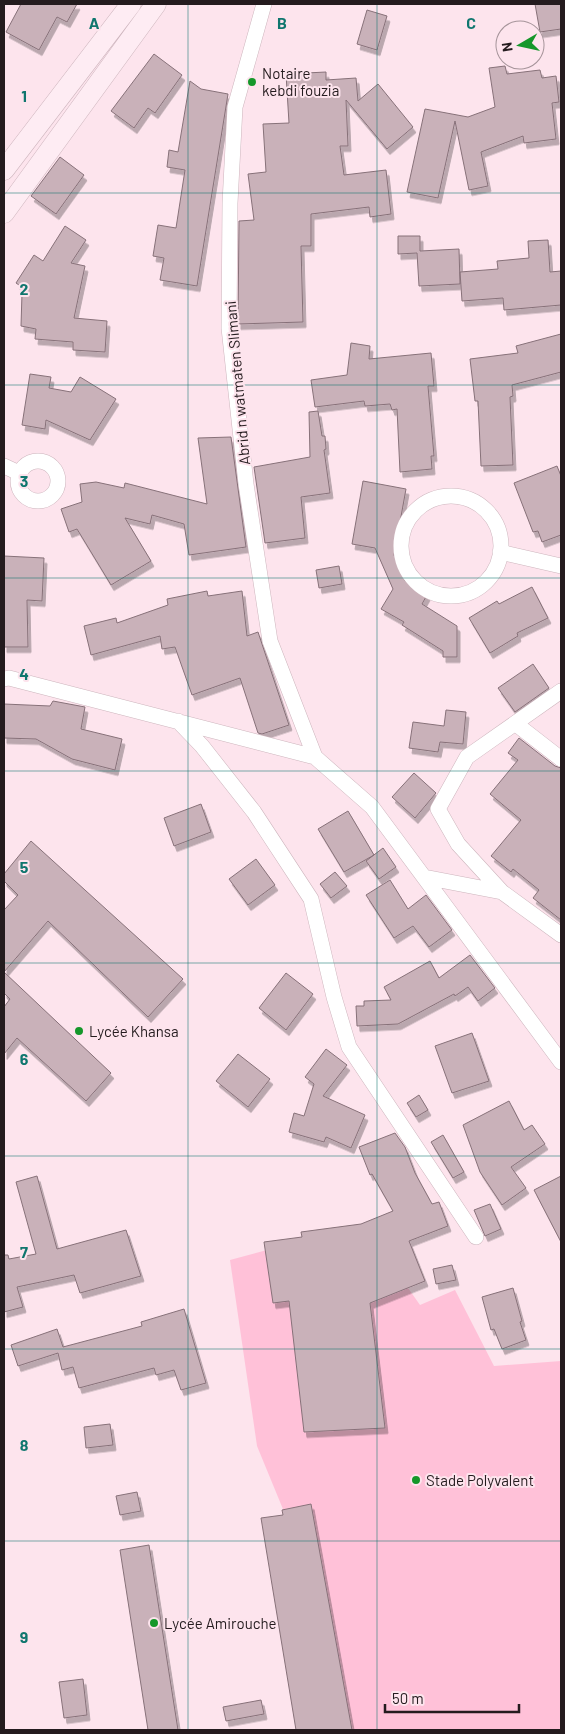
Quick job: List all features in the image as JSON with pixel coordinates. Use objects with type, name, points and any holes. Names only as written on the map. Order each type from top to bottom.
[{"type":"main road","points":[[4,170],[132,4]]},
{"type":"main road","points":[[4,213],[156,4]]},
{"type":"street","name":"Abrid n watmaten Slimani","points":[[264,4],[235,107],[230,203],[229,328],[246,484],[270,641],[314,757]]},
{"type":"street","points":[[4,466],[19,473]]},
{"type":"street","points":[[445,495],[461,496],[476,502],[489,512],[497,526],[501,541],[500,552],[500,558],[494,572],[483,585],[469,593],[454,596],[436,594],[421,587],[409,574],[402,558],[400,541],[405,524],[415,510],[428,500],[445,495]]},
{"type":"street","points":[[500,552],[561,566]]},
{"type":"street","points":[[4,679],[9,678],[314,757],[372,807],[561,1062]]},
{"type":"street","points":[[561,691],[467,757],[438,809],[458,844],[502,892],[561,935]]},
{"type":"street","points":[[178,721],[202,746],[254,812],[311,899],[334,998],[349,1047],[476,1237]]},
{"type":"street","points":[[516,724],[561,759]]},
{"type":"street","points":[[424,877],[502,892]]},
{"type":"shaded area","name":"Stade Polyvalent","points":[[363,1224],[420,1305],[455,1290],[494,1366],[561,1361],[561,1730],[322,1730],[285,1514],[257,1446],[230,1260]]},
{"type":"building","points":[[21,4],[77,4],[67,22],[57,17],[39,50],[6,32]]},
{"type":"building","points":[[535,4],[561,4],[561,29],[545,31],[545,20],[538,20]]},
{"type":"building","points":[[367,10],[387,16],[377,50],[357,44]]},
{"type":"building","points":[[154,54],[182,75],[155,113],[148,108],[134,128],[111,111]]},
{"type":"building","points":[[489,68],[506,70],[507,74],[540,70],[542,78],[556,76],[559,102],[552,103],[556,139],[524,143],[523,136],[481,152],[488,186],[469,190],[455,121],[438,198],[407,192],[425,109],[468,117],[495,107]]},
{"type":"building","points":[[326,72],[326,80],[356,78],[358,101],[378,84],[413,127],[387,149],[346,100],[348,146],[340,146],[344,175],[386,170],[391,214],[370,217],[369,207],[311,214],[311,246],[301,246],[303,322],[238,324],[239,221],[254,220],[248,174],[266,172],[263,124],[289,123],[286,74]]},
{"type":"building","points":[[190,81],[201,89],[228,94],[197,286],[160,280],[164,258],[153,256],[158,225],[176,228],[185,170],[167,167],[169,150],[178,152]]},
{"type":"building","points":[[60,157],[84,175],[56,214],[31,196]]},
{"type":"building","points":[[65,226],[86,240],[71,263],[85,266],[74,318],[107,321],[105,352],[73,350],[73,342],[35,339],[36,329],[21,326],[22,293],[25,289],[16,283],[34,255],[43,261]]},
{"type":"building","points":[[398,236],[420,236],[420,251],[459,249],[460,284],[419,286],[417,253],[398,254]]},
{"type":"building","points":[[548,240],[550,272],[561,271],[561,305],[504,310],[503,298],[462,301],[460,272],[498,269],[497,261],[529,258],[528,241]]},
{"type":"building","points":[[561,334],[561,372],[512,385],[513,396],[510,397],[513,465],[481,466],[478,401],[475,401],[470,359],[518,353],[516,346]]},
{"type":"building","points":[[351,343],[370,346],[369,359],[431,353],[434,386],[428,386],[434,456],[431,456],[432,469],[400,472],[397,409],[392,410],[390,404],[365,406],[364,401],[315,407],[311,380],[347,375]]},
{"type":"building","points":[[30,374],[51,377],[49,388],[71,392],[80,377],[116,399],[90,440],[46,420],[45,429],[22,425]]},
{"type":"building","points":[[318,411],[322,436],[325,436],[326,449],[324,450],[330,493],[301,497],[305,538],[265,543],[254,467],[310,457],[309,412]]},
{"type":"building","points":[[231,437],[246,547],[189,555],[184,524],[152,515],[150,524],[125,518],[151,561],[111,585],[77,529],[69,532],[61,509],[82,502],[80,484],[96,482],[124,488],[125,483],[207,504],[198,438]]},
{"type":"building","points":[[557,466],[561,476],[561,535],[542,542],[538,531],[533,532],[514,483]]},
{"type":"building","points":[[363,481],[406,489],[394,555],[405,581],[427,595],[422,604],[457,626],[457,657],[443,657],[443,651],[402,625],[404,622],[381,609],[393,589],[375,548],[352,544]]},
{"type":"building","points":[[4,556],[44,558],[42,601],[27,600],[28,647],[4,647]]},
{"type":"building","points":[[339,566],[342,584],[319,588],[316,570]]},
{"type":"building","points":[[532,587],[548,618],[517,633],[518,636],[490,653],[469,618],[497,601],[499,604]]},
{"type":"building","points":[[207,591],[208,596],[242,591],[247,636],[258,632],[289,725],[262,734],[258,733],[240,678],[192,695],[175,647],[162,649],[160,636],[91,655],[84,626],[116,618],[117,623],[168,605],[167,599]]},
{"type":"building","points":[[533,664],[549,688],[515,712],[498,688]]},
{"type":"building","points":[[53,701],[85,707],[81,729],[122,739],[115,770],[72,759],[36,739],[4,738],[4,704],[50,706]]},
{"type":"building","points":[[446,710],[466,712],[463,744],[440,742],[438,752],[409,748],[413,722],[444,726]]},
{"type":"building","points":[[519,738],[555,766],[561,768],[561,920],[533,898],[539,890],[513,869],[511,872],[491,856],[521,820],[490,794],[518,760],[508,753]]},
{"type":"building","points":[[414,773],[436,793],[415,818],[392,797]]},
{"type":"building","points":[[201,804],[211,832],[174,846],[164,818]]},
{"type":"building","points":[[348,811],[374,855],[344,872],[318,829]]},
{"type":"building","points":[[31,841],[183,979],[148,1017],[48,921],[4,972],[4,910],[18,895],[4,881],[4,874]]},
{"type":"building","points":[[383,848],[396,867],[379,879],[366,861]]},
{"type":"building","points":[[256,859],[275,885],[248,905],[229,879]]},
{"type":"building","points":[[335,872],[347,886],[331,898],[320,884]]},
{"type":"building","points":[[390,880],[408,909],[426,895],[452,930],[429,947],[413,926],[394,938],[366,895]]},
{"type":"building","points":[[470,955],[495,988],[478,1001],[468,987],[455,996],[454,994],[398,1024],[357,1026],[356,1006],[364,1006],[364,1001],[391,1000],[384,987],[430,961],[439,978]]},
{"type":"building","points":[[4,972],[111,1073],[86,1101],[17,1038],[4,1054],[4,1007],[10,999],[4,993]]},
{"type":"building","points":[[286,973],[313,994],[286,1030],[259,1008]]},
{"type":"building","points":[[472,1033],[489,1081],[452,1093],[435,1046]]},
{"type":"building","points":[[326,1049],[347,1065],[323,1096],[365,1115],[351,1148],[326,1137],[324,1142],[289,1132],[294,1113],[304,1116],[314,1084],[305,1077]]},
{"type":"building","points":[[238,1054],[270,1079],[248,1107],[216,1081]]},
{"type":"building","points":[[419,1095],[428,1110],[416,1117],[407,1103]]},
{"type":"building","points":[[509,1101],[524,1130],[532,1125],[545,1144],[511,1167],[526,1188],[502,1205],[480,1172],[463,1125]]},
{"type":"building","points":[[395,1133],[405,1147],[415,1173],[432,1204],[439,1202],[448,1226],[409,1241],[425,1281],[370,1303],[385,1428],[304,1432],[289,1301],[273,1303],[264,1242],[302,1237],[301,1232],[361,1224],[393,1211],[372,1174],[370,1175],[359,1147]]},
{"type":"building","points":[[443,1135],[464,1172],[453,1178],[431,1142]]},
{"type":"building","points":[[37,1176],[57,1249],[126,1230],[141,1276],[80,1293],[74,1275],[17,1287],[23,1307],[4,1312],[4,1255],[8,1255],[9,1259],[36,1254],[16,1182]]},
{"type":"building","points":[[561,1176],[561,1242],[534,1190]]},
{"type":"building","points":[[490,1204],[501,1229],[485,1236],[474,1210]]},
{"type":"building","points":[[452,1265],[456,1280],[436,1284],[433,1269]]},
{"type":"building","points":[[513,1288],[526,1340],[502,1349],[494,1329],[491,1330],[482,1297]]},
{"type":"building","points":[[184,1309],[206,1383],[181,1390],[174,1370],[156,1375],[154,1368],[79,1388],[73,1367],[62,1370],[58,1353],[18,1366],[11,1345],[57,1329],[63,1347],[142,1326],[141,1322]]},
{"type":"building","points":[[110,1424],[113,1445],[86,1448],[84,1427]]},
{"type":"building","points":[[137,1492],[141,1511],[120,1515],[116,1496]]},
{"type":"building","points":[[311,1504],[352,1730],[296,1730],[261,1518],[283,1515],[282,1510]]},
{"type":"building","points":[[149,1545],[178,1730],[148,1730],[120,1550]]},
{"type":"building","points":[[83,1679],[87,1715],[64,1718],[59,1682]]},
{"type":"building","points":[[261,1700],[264,1714],[226,1721],[223,1707]]},
{"type":"place","name":"Notaire kebdi fouzia","points":[[252,82]]},
{"type":"place","name":"Lycée Khansa","points":[[79,1031]]},
{"type":"place","name":"Stade Polyvalent","points":[[416,1480]]},
{"type":"place","name":"Lycée Amirouche","points":[[154,1623]]}]
